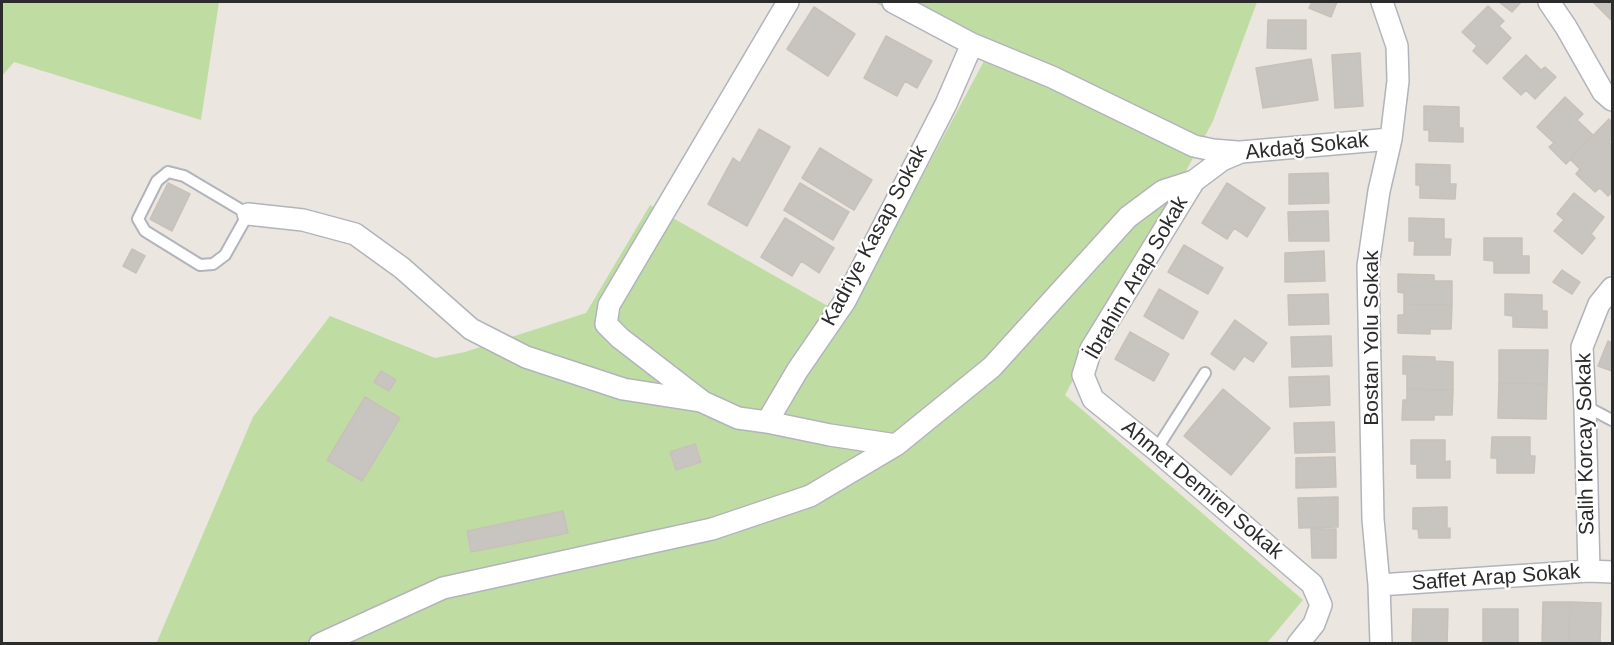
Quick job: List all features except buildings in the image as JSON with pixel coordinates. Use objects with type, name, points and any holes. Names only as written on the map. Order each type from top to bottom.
[{"type":"street","points":[[788,2],[609,305],[606,324],[620,338],[703,402],[738,418],[896,445]]},
{"type":"street","points":[[893,2],[922,8],[972,44],[1052,77],[1194,146],[1241,152]]},
{"type":"street","name":"Bostan Yolu Sokak","points":[[1381,644],[1373,519],[1368,266],[1379,191],[1391,138],[1398,81],[1397,46],[1382,2]]},
{"type":"street","points":[[1549,2],[1603,92],[1612,100]]},
{"type":"street","name":"Kadriye Kasap Sokak","points":[[767,422],[797,370],[845,301],[946,104],[972,44]]},
{"type":"street","name":"Akdağ Sokak","points":[[1194,181],[1222,160],[1241,152],[1391,138]]},
{"type":"street","points":[[321,643],[443,588],[712,529],[810,496],[896,445],[992,367],[1128,217],[1163,191],[1194,181]]},
{"type":"street","name":"İbrahim Arap Sokak","points":[[1083,375],[1091,349],[1194,181]]},
{"type":"street","points":[[248,214],[303,220],[355,234],[402,268],[471,329],[526,357],[623,389],[703,402]]},
{"type":"street","name":"Salih Korcay Sokak","points":[[1589,571],[1586,406],[1582,347],[1599,304],[1612,288]]},
{"type":"street","name":"Ahmet Demirel Sokak","points":[[1083,375],[1093,399],[1312,584],[1322,606],[1314,624],[1298,644]]},
{"type":"street","name":"Saffet Arap Sokak","points":[[1379,585],[1589,571],[1612,572]]},
{"type":"lane","points":[[168,172],[184,176],[248,214],[225,255],[213,264],[200,265],[145,231],[138,219],[158,181],[168,172]]},
{"type":"lane","points":[[1156,450],[1205,373]]},
{"type":"lane","points":[[1586,406],[1612,420]]},
{"type":"green space","points":[[2,2],[219,2],[201,120],[14,62],[2,76]]},
{"type":"green space","points":[[874,2],[1257,2],[1213,121],[1065,395],[1303,600],[1267,643],[156,644],[253,417],[330,316],[435,358],[465,352],[586,313],[650,205],[847,317],[984,61]]}]
